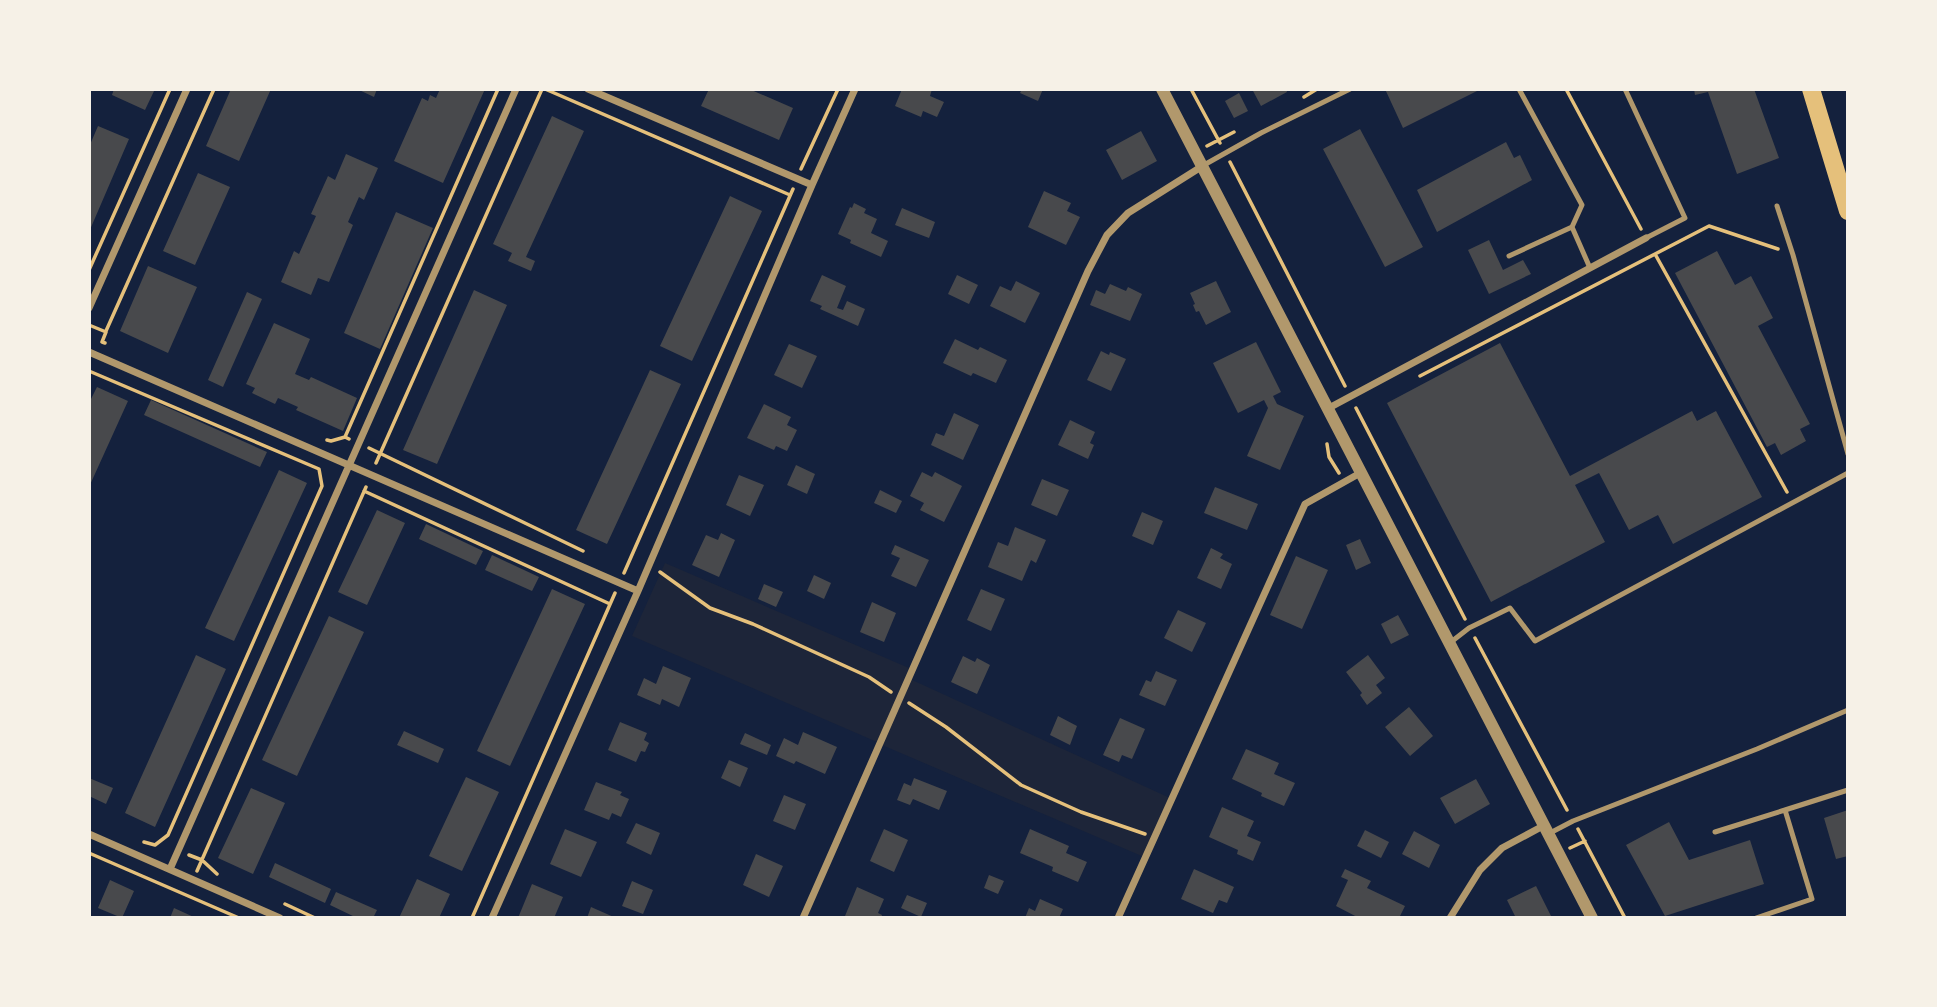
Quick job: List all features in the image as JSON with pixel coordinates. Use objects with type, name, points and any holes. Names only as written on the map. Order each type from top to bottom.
[{"type":"main road","points":[[1811,89],[1848,211]]},
{"type":"street","points":[[89,308],[187,89]]},
{"type":"street","points":[[170,869],[516,89]]},
{"type":"street","points":[[588,89],[811,184]]},
{"type":"street","points":[[492,918],[638,591],[811,184],[855,89]]},
{"type":"street","points":[[1161,89],[1592,918]]},
{"type":"street","points":[[803,918],[1088,271],[1107,235],[1128,213],[1201,167]]},
{"type":"street","points":[[1327,409],[1646,238]]},
{"type":"street","points":[[92,353],[638,591]]},
{"type":"street","points":[[1118,918],[1305,504],[1362,472]]},
{"type":"street","points":[[1450,918],[1480,870],[1502,848],[1545,830]]},
{"type":"street","points":[[89,834],[280,918]]},
{"type":"lane","points":[[1201,167],[1340,91],[1350,89]]},
{"type":"lane","points":[[1509,256],[1573,227],[1582,205],[1520,89]]},
{"type":"lane","points":[[1625,89],[1685,218],[1646,238]]},
{"type":"lane","points":[[1777,206],[1848,454]]},
{"type":"lane","points":[[1573,227],[1590,268]]},
{"type":"lane","points":[[1449,644],[1469,628],[1510,608],[1535,641],[1848,472]]},
{"type":"lane","points":[[1545,830],[1757,750],[1848,710]]},
{"type":"lane","points":[[1715,832],[1848,790]]},
{"type":"lane","points":[[1756,918],[1812,899],[1785,810]]},
{"type":"path","points":[[89,270],[170,89]]},
{"type":"path","points":[[92,353],[214,89]]},
{"type":"path","points":[[345,437],[498,89]]},
{"type":"path","points":[[545,89],[790,195]]},
{"type":"path","points":[[472,918],[838,89]]},
{"type":"path","points":[[1191,89],[1469,628],[1625,918]]},
{"type":"path","points":[[1566,89],[1712,360],[1793,502]]},
{"type":"path","points":[[532,92],[539,96]]},
{"type":"path","points":[[1416,378],[1709,226],[1793,255]]},
{"type":"path","points":[[89,371],[319,469],[322,486],[168,835],[155,845],[133,838]]},
{"type":"path","points":[[364,491],[610,604]]},
{"type":"path","points":[[656,570],[710,608],[869,677],[946,727],[1021,785],[1081,812],[1154,837]]},
{"type":"path","points":[[89,853],[239,918]]},
{"type":"path","points":[[202,860],[215,874],[227,879]]},
{"type":"path","points":[[277,901],[315,918]]},
{"type":"shaded area","points":[[665,563],[909,668],[877,742],[632,636]]},
{"type":"shaded area","points":[[910,679],[1170,798],[1144,857],[882,745]]},
{"type":"building","points":[[114,89],[155,89],[145,110],[112,95]]},
{"type":"building","points":[[231,89],[271,89],[239,161],[206,146]]},
{"type":"building","points":[[357,89],[377,89],[374,97]]},
{"type":"building","points":[[440,89],[485,89],[443,183],[394,161],[422,98],[428,101],[430,95],[436,98]]},
{"type":"building","points":[[709,89],[749,89],[793,108],[779,140],[701,106]]},
{"type":"building","points":[[902,89],[932,89],[930,96],[944,102],[937,117],[923,111],[921,117],[895,106]]},
{"type":"building","points":[[1022,89],[1043,89],[1038,101],[1020,93]]},
{"type":"building","points":[[1252,89],[1286,89],[1287,92],[1261,106]]},
{"type":"building","points":[[1385,89],[1481,89],[1403,128]]},
{"type":"building","points":[[1694,89],[1754,89],[1779,158],[1737,174],[1708,92],[1695,95]]},
{"type":"building","points":[[1239,93],[1248,111],[1234,118],[1225,101]]},
{"type":"building","points":[[552,116],[584,131],[526,257],[535,261],[531,271],[508,261],[512,253],[493,244]]},
{"type":"building","points":[[98,126],[129,139],[89,232],[89,147]]},
{"type":"building","points":[[1360,129],[1423,247],[1385,267],[1323,149]]},
{"type":"building","points":[[1141,131],[1157,161],[1122,180],[1106,150]]},
{"type":"building","points":[[1506,142],[1514,158],[1520,155],[1532,180],[1437,232],[1417,190]]},
{"type":"building","points":[[346,154],[378,168],[364,200],[359,197],[348,222],[353,225],[329,282],[318,278],[311,295],[281,282],[294,251],[299,254],[316,216],[311,214],[328,176],[335,180]]},
{"type":"building","points":[[198,173],[230,187],[195,265],[163,251]]},
{"type":"building","points":[[1044,191],[1071,203],[1067,211],[1080,217],[1066,245],[1028,227]]},
{"type":"building","points":[[730,196],[762,211],[692,361],[660,346]]},
{"type":"building","points":[[854,203],[866,209],[864,213],[877,219],[871,233],[888,241],[881,257],[850,243],[851,240],[838,234]]},
{"type":"building","points":[[902,208],[935,222],[929,238],[895,225]]},
{"type":"building","points":[[396,212],[433,228],[380,349],[344,333]]},
{"type":"building","points":[[1489,240],[1503,270],[1523,260],[1531,274],[1489,294],[1468,250]]},
{"type":"building","points":[[1717,251],[1735,285],[1751,276],[1773,318],[1758,326],[1810,424],[1800,429],[1806,441],[1781,455],[1775,443],[1767,447],[1675,273]]},
{"type":"building","points":[[148,266],[197,287],[168,353],[120,331]]},
{"type":"building","points":[[822,275],[846,286],[837,308],[843,310],[847,301],[865,309],[858,326],[820,309],[822,306],[810,301]]},
{"type":"building","points":[[957,275],[978,285],[969,304],[948,294]]},
{"type":"building","points":[[1016,281],[1040,293],[1025,323],[990,306],[1000,286],[1011,291]]},
{"type":"building","points":[[1216,281],[1231,312],[1206,325],[1199,311],[1196,312],[1190,293]]},
{"type":"building","points":[[1110,284],[1126,291],[1128,287],[1142,294],[1130,321],[1090,305],[1096,290],[1105,294]]},
{"type":"building","points":[[474,290],[507,305],[437,464],[403,450]]},
{"type":"building","points":[[247,292],[262,299],[223,387],[208,380]]},
{"type":"building","points":[[274,323],[310,339],[295,374],[309,380],[311,377],[357,398],[343,431],[296,410],[298,407],[278,398],[275,404],[252,393],[255,388],[246,384]]},
{"type":"building","points":[[955,339],[1007,360],[996,383],[973,373],[971,376],[943,363]]},
{"type":"building","points":[[1256,342],[1281,392],[1273,396],[1277,404],[1304,416],[1280,470],[1247,456],[1268,408],[1264,400],[1238,413],[1213,363]]},
{"type":"building","points":[[1500,343],[1570,476],[1692,411],[1697,421],[1716,411],[1762,497],[1673,544],[1658,515],[1629,530],[1599,473],[1575,485],[1605,542],[1491,602],[1387,403]]},
{"type":"building","points":[[789,344],[817,356],[802,388],[774,375]]},
{"type":"building","points":[[1101,351],[1126,359],[1111,391],[1087,380]]},
{"type":"building","points":[[650,370],[681,384],[607,544],[576,530]]},
{"type":"building","points":[[97,387],[128,401],[89,487],[89,403]]},
{"type":"building","points":[[151,400],[267,452],[260,467],[144,415]]},
{"type":"building","points":[[764,404],[791,417],[787,425],[797,430],[787,451],[776,446],[774,450],[747,438]]},
{"type":"building","points":[[954,413],[979,425],[963,460],[931,445],[936,433],[944,436]]},
{"type":"building","points":[[1070,420],[1095,432],[1090,443],[1094,445],[1088,459],[1058,445]]},
{"type":"building","points":[[796,465],[815,474],[807,494],[787,485]]},
{"type":"building","points":[[279,470],[307,483],[234,641],[205,628]]},
{"type":"building","points":[[922,472],[932,477],[935,472],[962,486],[944,522],[920,510],[924,503],[910,496]]},
{"type":"building","points":[[739,475],[764,485],[750,516],[726,505]]},
{"type":"building","points":[[1042,479],[1069,490],[1057,516],[1031,505]]},
{"type":"building","points":[[1215,487],[1258,504],[1247,530],[1204,513]]},
{"type":"building","points":[[880,490],[902,501],[896,513],[874,503]]},
{"type":"building","points":[[377,510],[405,523],[367,605],[338,592]]},
{"type":"building","points":[[1142,512],[1163,521],[1153,545],[1132,536]]},
{"type":"building","points":[[426,524],[483,551],[476,565],[419,539]]},
{"type":"building","points":[[1015,527],[1046,540],[1036,563],[1031,560],[1022,581],[988,567],[998,542],[1008,546]]},
{"type":"building","points":[[721,533],[735,540],[719,577],[692,565],[706,535],[718,540]]},
{"type":"building","points":[[1360,539],[1371,563],[1356,570],[1346,545]]},
{"type":"building","points":[[895,545],[929,560],[916,587],[891,576],[900,558],[891,554]]},
{"type":"building","points":[[1211,548],[1223,554],[1220,558],[1232,564],[1221,589],[1197,578]]},
{"type":"building","points":[[492,555],[539,577],[532,591],[485,570]]},
{"type":"building","points":[[1296,556],[1328,570],[1302,629],[1270,615]]},
{"type":"building","points":[[814,575],[831,583],[824,599],[807,591]]},
{"type":"building","points":[[764,584],[783,592],[776,607],[758,599]]},
{"type":"building","points":[[552,589],[585,604],[510,766],[477,751]]},
{"type":"building","points":[[981,589],[1005,599],[991,631],[967,620]]},
{"type":"building","points":[[872,602],[896,613],[884,642],[860,632]]},
{"type":"building","points":[[1178,610],[1206,623],[1192,652],[1164,638]]},
{"type":"building","points":[[1398,615],[1409,635],[1391,644],[1381,624]]},
{"type":"building","points":[[329,616],[364,632],[297,776],[262,760]]},
{"type":"building","points":[[196,655],[226,669],[155,827],[125,813]]},
{"type":"building","points":[[1368,655],[1385,678],[1376,685],[1382,693],[1367,705],[1360,695],[1362,693],[1346,672]]},
{"type":"building","points":[[963,656],[975,662],[977,658],[990,665],[977,694],[951,682]]},
{"type":"building","points":[[663,666],[691,678],[679,707],[662,699],[660,705],[637,695],[644,678],[656,684]]},
{"type":"building","points":[[1156,671],[1177,680],[1165,706],[1139,695],[1146,680],[1151,682]]},
{"type":"building","points":[[1409,707],[1433,736],[1410,756],[1385,727]]},
{"type":"building","points":[[1058,716],[1077,726],[1070,745],[1050,735]]},
{"type":"building","points":[[1120,718],[1145,729],[1132,759],[1122,755],[1119,762],[1103,755]]},
{"type":"building","points":[[620,722],[647,733],[644,740],[649,743],[636,762],[608,750]]},
{"type":"building","points":[[404,731],[444,749],[438,763],[397,745]]},
{"type":"building","points":[[803,732],[837,747],[825,774],[796,761],[794,764],[776,756],[784,738],[798,745]]},
{"type":"building","points":[[745,733],[771,745],[767,755],[740,744]]},
{"type":"building","points":[[1246,749],[1279,763],[1274,774],[1295,783],[1284,806],[1232,779]]},
{"type":"building","points":[[729,760],[748,768],[740,787],[721,778]]},
{"type":"building","points":[[466,777],[499,792],[462,871],[429,856]]},
{"type":"building","points":[[89,778],[113,788],[106,804],[89,796]]},
{"type":"building","points":[[914,778],[947,791],[939,810],[913,799],[910,805],[897,800],[904,783],[911,786]]},
{"type":"building","points":[[1476,779],[1490,804],[1455,824],[1440,798]]},
{"type":"building","points":[[596,782],[622,792],[620,795],[629,799],[621,817],[612,813],[609,820],[584,810]]},
{"type":"building","points":[[251,788],[285,803],[253,874],[218,858]]},
{"type":"building","points":[[784,795],[806,804],[795,830],[773,821]]},
{"type":"building","points":[[1222,807],[1254,821],[1247,836],[1261,842],[1253,861],[1237,854],[1238,850],[1209,837]]},
{"type":"building","points":[[1848,810],[1848,856],[1836,859],[1824,818]]},
{"type":"building","points":[[1669,822],[1689,860],[1750,840],[1764,884],[1665,916],[1626,845]]},
{"type":"building","points":[[636,823],[660,833],[651,855],[626,843]]},
{"type":"building","points":[[565,829],[597,842],[581,877],[550,864]]},
{"type":"building","points":[[884,829],[908,840],[894,872],[870,861]]},
{"type":"building","points":[[1030,829],[1069,846],[1066,853],[1087,862],[1078,882],[1052,871],[1053,867],[1020,853]]},
{"type":"building","points":[[1365,830],[1389,842],[1381,858],[1357,846]]},
{"type":"building","points":[[1414,831],[1440,845],[1429,868],[1402,854]]},
{"type":"building","points":[[756,854],[783,866],[769,897],[743,885]]},
{"type":"building","points":[[275,863],[331,889],[325,903],[269,877]]},
{"type":"building","points":[[1194,869],[1234,887],[1227,903],[1219,900],[1213,913],[1181,899]]},
{"type":"building","points":[[1345,869],[1371,881],[1367,888],[1405,906],[1399,918],[1359,918],[1336,906],[1348,880],[1341,877]]},
{"type":"building","points":[[989,875],[1004,881],[998,894],[984,888]]},
{"type":"building","points":[[417,879],[450,894],[439,918],[399,918]]},
{"type":"building","points":[[110,880],[134,891],[122,918],[98,908]]},
{"type":"building","points":[[632,881],[653,890],[643,914],[622,906]]},
{"type":"building","points":[[532,884],[563,897],[554,918],[518,918]]},
{"type":"building","points":[[1536,886],[1552,918],[1516,918],[1507,900]]},
{"type":"building","points":[[857,887],[884,899],[878,913],[882,915],[881,918],[845,916]]},
{"type":"building","points":[[336,892],[377,910],[373,918],[357,918],[330,905]]},
{"type":"building","points":[[907,895],[927,903],[921,917],[901,908]]},
{"type":"building","points":[[1040,899],[1063,909],[1059,918],[1025,918],[1029,908],[1035,911]]},
{"type":"building","points":[[591,907],[616,918],[587,918]]},
{"type":"building","points":[[174,908],[196,918],[170,918]]}]
